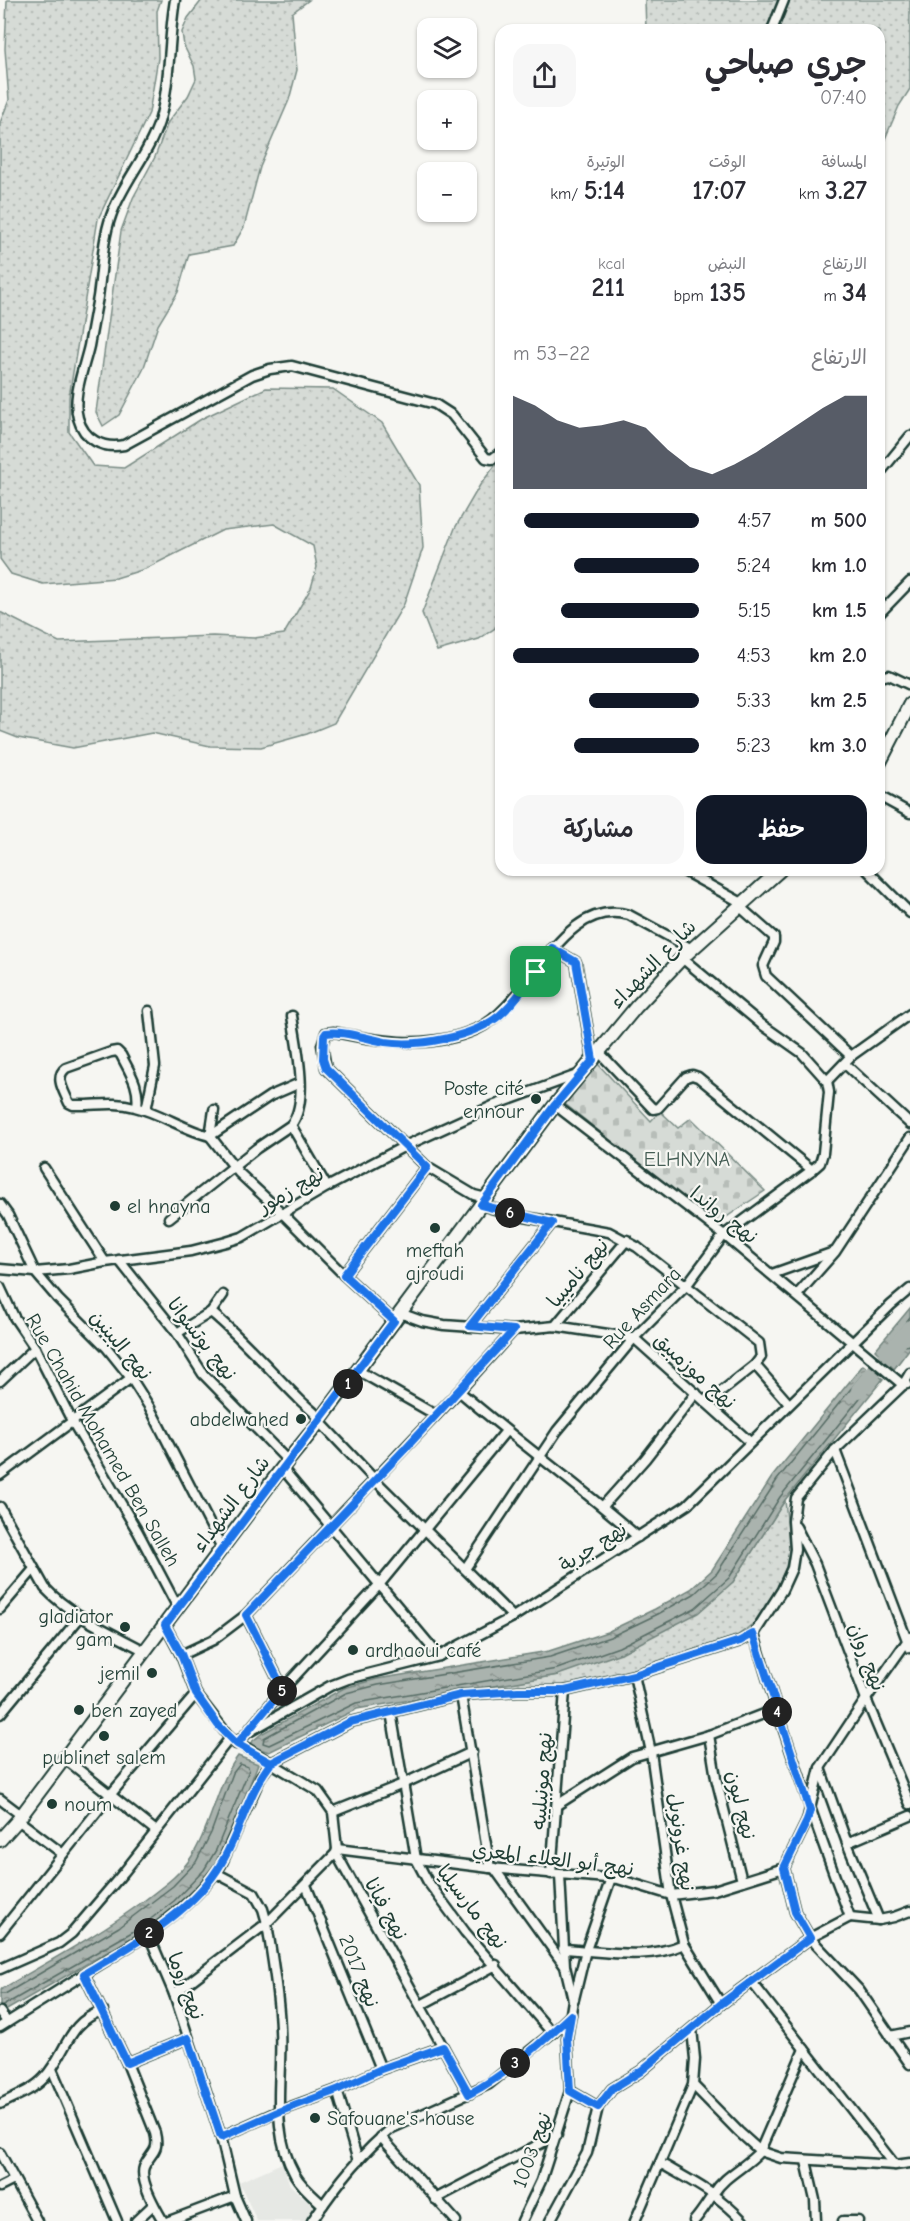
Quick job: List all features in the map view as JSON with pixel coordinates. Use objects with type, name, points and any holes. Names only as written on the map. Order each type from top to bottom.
[{"type":"main road","points":[[885,752],[910,704]]},
{"type":"main road","name":"شارع الشهداء","points":[[0,1840],[20,1817],[321,1419],[555,1105],[636,1007],[682,958],[773,876]]},
{"type":"street","points":[[176,0],[167,84],[159,122],[144,157],[118,199],[105,235],[98,294],[77,398],[81,427],[98,443],[124,445],[252,375],[270,369],[292,366],[435,404],[452,415],[486,458],[492,459],[495,457]]},
{"type":"street","points":[[774,24],[784,0]]},
{"type":"street","points":[[885,467],[910,436]]},
{"type":"street","points":[[885,608],[910,582]]},
{"type":"street","points":[[885,676],[889,675],[910,685]]},
{"type":"street","points":[[885,799],[910,813]]},
{"type":"street","points":[[693,876],[741,904],[774,937],[764,966],[766,976],[851,1056]]},
{"type":"street","points":[[873,876],[910,913]]},
{"type":"street","points":[[692,949],[641,920],[612,912],[585,920],[552,948],[576,962],[596,1056],[653,1109],[658,1108],[688,1075],[698,1077],[812,1170]]},
{"type":"street","name":"نهج ناميبيا","points":[[552,948],[508,1007],[499,1016],[478,1029],[440,1039],[405,1043],[367,1039],[334,1032],[326,1033],[323,1059],[326,1068],[427,1167],[483,1202],[552,1223],[609,1232],[627,1240],[759,1343],[761,1357],[755,1365]]},
{"type":"street","points":[[682,958],[761,1024],[802,1053],[827,1080],[851,1056],[909,1017]]},
{"type":"street","points":[[146,1110],[155,1066],[149,1011]]},
{"type":"street","points":[[169,1218],[257,1148],[291,1125],[298,1115],[300,1083],[292,1016]]},
{"type":"street","points":[[137,1107],[139,1094],[136,1085],[121,1055],[117,1052],[66,1068],[61,1072],[59,1078],[69,1103],[73,1105],[115,1103],[137,1107],[191,1131],[210,1136],[234,1167],[344,1275],[397,1317]]},
{"type":"street","points":[[844,1064],[910,1124]]},
{"type":"street","name":"نهج زمور","points":[[0,1269],[35,1272],[69,1269],[212,1247],[242,1237],[327,1187],[405,1146],[495,1105],[581,1074]]},
{"type":"street","name":"Rue Asmara","points":[[465,1569],[557,1431],[634,1338],[687,1286],[723,1235],[820,1163],[829,1092],[827,1080]]},
{"type":"street","points":[[210,1136],[270,1096],[300,1083]]},
{"type":"street","name":"نهج رواندا","points":[[555,1105],[723,1235],[889,1373],[906,1384]]},
{"type":"street","points":[[210,1136],[214,1110]]},
{"type":"street","points":[[291,1125],[327,1187]]},
{"type":"street","points":[[797,1295],[835,1252],[910,1138]]},
{"type":"street","points":[[344,1275],[427,1167]]},
{"type":"street","points":[[44,1168],[105,1262]]},
{"type":"street","name":"نهج البينين","points":[[0,1204],[8,1215],[35,1272],[58,1299],[107,1348],[132,1378],[150,1408],[222,1548]]},
{"type":"street","points":[[470,1326],[552,1223]]},
{"type":"street","name":"نهج ناميبيا","points":[[555,1326],[627,1240]]},
{"type":"street","points":[[772,1274],[835,1252]]},
{"type":"street","name":"نهج بوتسوانا","points":[[119,1260],[177,1333],[203,1374],[285,1464],[379,1585],[439,1656]]},
{"type":"street","name":"نهج جربة","points":[[0,1969],[58,1943],[72,1933],[233,1741],[330,1686],[348,1679],[439,1656],[513,1617],[638,1538],[687,1505],[910,1289]]},
{"type":"street","name":"Rue Chahid Mohamed Ben Salleh","points":[[1,1293],[35,1348],[72,1420],[138,1532],[178,1608]]},
{"type":"street","points":[[177,1333],[211,1312],[223,1295]]},
{"type":"street","points":[[211,1312],[239,1336],[321,1419],[323,1425],[374,1479],[513,1617]]},
{"type":"street","name":"نهج موزمبيق","points":[[397,1317],[422,1322],[514,1330],[555,1326],[634,1338],[750,1442]]},
{"type":"street","points":[[181,1654],[213,1640],[246,1615],[514,1330]]},
{"type":"street","points":[[0,1381],[35,1348]]},
{"type":"street","points":[[707,1403],[755,1365],[789,1404]]},
{"type":"street","points":[[357,1370],[436,1415]]},
{"type":"street","points":[[3,2020],[84,1974],[179,1910],[216,1873],[229,1850],[268,1761],[350,1722],[461,1695],[518,1691],[565,1691],[634,1675],[740,1641],[753,1634],[782,1590],[792,1568],[795,1549],[793,1521],[796,1498],[835,1450],[906,1384],[910,1373]]},
{"type":"street","points":[[0,1472],[132,1378]]},
{"type":"street","points":[[459,1391],[506,1431],[603,1506],[638,1538]]},
{"type":"street","points":[[603,1506],[645,1459],[696,1393]]},
{"type":"street","points":[[247,1733],[283,1689],[379,1585],[506,1431]]},
{"type":"street","points":[[835,1450],[909,1642],[866,1699],[820,1768],[807,1821],[784,1868],[795,1912],[810,1938],[859,1990],[910,2064]]},
{"type":"street","points":[[0,1507],[34,1569],[53,1596],[81,1616],[145,1651]]},
{"type":"street","name":"نهج روان","points":[[793,1521],[815,1564],[866,1699],[910,1804]]},
{"type":"street","points":[[0,1609],[34,1569]]},
{"type":"street","points":[[246,1615],[283,1689]]},
{"type":"street","points":[[0,1714],[81,1616]]},
{"type":"street","points":[[165,1625],[181,1654],[196,1694],[233,1741],[313,1787],[333,1812],[403,1784],[472,1752]]},
{"type":"street","points":[[753,1634],[810,1810],[850,1917]]},
{"type":"street","name":"نهج غرونوبل","points":[[634,1675],[651,1752],[670,1895],[684,1944],[721,2004]]},
{"type":"street","name":"نهج مونبلييه","points":[[556,1875],[556,1805],[565,1691]]},
{"type":"street","points":[[0,1933],[111,1794],[196,1694]]},
{"type":"street","points":[[461,1695],[492,1868],[565,1966]]},
{"type":"street","points":[[556,1805],[632,1757],[708,1736],[776,1709]]},
{"type":"street","name":"نهج مارسيليا","points":[[390,1712],[416,1859],[428,1882],[465,1932],[496,1965],[552,2033]]},
{"type":"street","name":"نهج ليون","points":[[708,1736],[742,1881]]},
{"type":"street","points":[[64,1758],[156,1831]]},
{"type":"street","points":[[820,1768],[847,1843],[879,1920]]},
{"type":"street","points":[[0,1799],[63,1854]]},
{"type":"street","name":"نهج فيانا","points":[[333,1812],[337,1851],[469,2094]]},
{"type":"street","points":[[847,1843],[910,1816]]},
{"type":"street","points":[[174,1994],[267,1923],[337,1851]]},
{"type":"street","name":"نهج أبو العلاء المعري","points":[[337,1851],[556,1875],[611,1878],[670,1895],[714,1890],[784,1868]]},
{"type":"street","points":[[216,1873],[257,1896],[267,1923],[280,2012],[278,2112],[283,2142],[294,2174],[323,2205]]},
{"type":"street","name":"نهج 1003","points":[[522,2221],[541,2181],[570,2091],[567,2038],[573,2000],[565,1966],[556,1875]]},
{"type":"street","points":[[573,2000],[586,1950],[611,1878]]},
{"type":"street","name":"نهج 2017","points":[[306,1885],[381,2069]]},
{"type":"street","points":[[550,2221],[587,2153],[598,2107],[612,2089],[641,2071],[721,2004],[810,1938],[850,1917],[879,1920],[910,1911]]},
{"type":"street","name":"نهج روما","points":[[148,1933],[174,1994],[221,2137],[235,2196],[246,2221]]},
{"type":"street","points":[[563,1949],[644,1955],[671,1950],[684,1944]]},
{"type":"street","points":[[421,2006],[496,1965]]},
{"type":"street","points":[[84,1974],[127,2063],[157,2141],[156,2151],[144,2165],[142,2171],[153,2205],[163,2221]]},
{"type":"street","points":[[751,1981],[895,2165]]},
{"type":"street","points":[[0,2104],[42,2080],[52,2069],[68,2039],[84,2019],[91,2014],[103,2011]]},
{"type":"street","points":[[312,2221],[358,2161],[392,2128],[489,2084],[571,2015]]},
{"type":"street","points":[[635,2221],[693,2085],[695,2059],[692,2029]]},
{"type":"street","points":[[890,2036],[910,2032]]},
{"type":"street","points":[[127,2063],[188,2038]]},
{"type":"street","points":[[221,2137],[337,2090],[381,2069],[443,2047]]},
{"type":"street","points":[[694,2221],[710,2201],[713,2193],[730,2176],[750,2163],[760,2151],[804,2049]]},
{"type":"street","points":[[52,2069],[117,2221]]},
{"type":"street","points":[[693,2085],[739,2133],[760,2151],[782,2158],[806,2161],[895,2165],[910,2163]]},
{"type":"street","points":[[337,2090],[358,2161]]},
{"type":"street","points":[[570,2091],[598,2107]]},
{"type":"street","points":[[435,2199],[557,2135]]},
{"type":"street","points":[[381,2137],[456,2221]]},
{"type":"street","points":[[0,2153],[37,2221]]},
{"type":"street","points":[[806,2161],[815,2200],[816,2221]]},
{"type":"street","points":[[660,2163],[713,2193],[743,2221]]},
{"type":"street","points":[[0,2187],[14,2180]]},
{"type":"street","points":[[170,2221],[235,2196]]},
{"type":"street","points":[[136,2221],[153,2205]]},
{"type":"street","points":[[843,2221],[858,2221]]},
{"type":"shaded area","points":[[282,2163],[290,2185],[317,2210],[309,2221],[257,2221],[239,2182]]},
{"type":"green space","points":[[7,0],[161,0],[157,11],[158,58],[149,113],[98,219],[69,397],[69,432],[93,466],[124,468],[203,418],[266,388],[333,389],[382,423],[419,485],[423,548],[404,604],[334,723],[307,734],[261,747],[210,746],[152,733],[73,748],[18,738],[0,731],[0,612],[59,642],[213,636],[254,638],[284,634],[311,588],[317,567],[313,546],[274,524],[223,530],[145,569],[116,578],[43,584],[11,574],[0,559],[0,123],[9,100],[5,49]]},
{"type":"green space","points":[[202,0],[309,0],[292,13],[297,70],[289,100],[260,167],[244,227],[233,246],[189,254],[178,292],[158,325],[143,370],[119,415],[103,426],[96,412],[121,231],[133,198],[155,157],[168,122],[188,96],[196,79],[194,66],[184,46],[182,32],[188,18]]},
{"type":"green space","points":[[645,0],[910,0],[910,89],[899,106],[885,139],[885,24],[646,24]]},
{"type":"green space","points":[[495,466],[495,628],[479,639],[437,651],[422,613],[455,528],[480,485]]},
{"type":"green space","name":"ELHNYNA","points":[[597,1063],[651,1121],[660,1111],[678,1128],[691,1118],[765,1191],[716,1224],[565,1104]]},
{"type":"green space","points":[[785,1500],[790,1549],[786,1567],[777,1588],[754,1623],[737,1636],[633,1670],[563,1686],[483,1687],[558,1675],[733,1582]]},
{"type":"water","points":[[910,1308],[910,1348],[894,1369],[875,1350]]},
{"type":"water","points":[[863,1365],[883,1379],[785,1500],[733,1582],[698,1613],[621,1653],[558,1675],[357,1709],[269,1752],[248,1745],[261,1734],[344,1688],[377,1679],[549,1651],[607,1632],[691,1589],[712,1570],[772,1477]]},
{"type":"water","points":[[238,1756],[258,1764],[222,1853],[209,1874],[178,1906],[142,1932],[0,2014],[0,1990],[110,1924],[158,1890],[182,1869],[199,1844],[224,1780]]},
{"type":"waterway","points":[[859,1390],[910,1328]]},
{"type":"place","name":"Poste cité ennour","points":[[536,1099]]},
{"type":"place","name":"el hnayna","points":[[115,1206]]},
{"type":"place","name":"meftah ajroudi","points":[[435,1228]]},
{"type":"place","name":"abdelwahed","points":[[301,1419]]},
{"type":"place","name":"gladiator gam","points":[[125,1627]]},
{"type":"place","name":"ardhaoui café","points":[[353,1650]]},
{"type":"place","name":"jemil","points":[[152,1673]]},
{"type":"place","name":"ben zayed","points":[[79,1710]]},
{"type":"place","name":"publinet salem","points":[[104,1736]]},
{"type":"place","name":"noum","points":[[52,1804]]},
{"type":"place","name":"Safouane's house","points":[[315,2118]]},
{"type":"route","points":[[536,972],[499,1016],[478,1029],[462,1034],[405,1043],[367,1039],[334,1032],[326,1033],[324,1036],[322,1044],[326,1068],[427,1167],[344,1275],[394,1321],[165,1625],[181,1654],[196,1694],[218,1725],[237,1744],[265,1759],[271,1763],[252,1794],[229,1850],[213,1876],[198,1893],[158,1927],[84,1974],[127,2063],[188,2038],[221,2137],[337,2090],[381,2069],[443,2047],[469,2094],[489,2084],[571,2015],[567,2038],[570,2091],[598,2107],[612,2089],[641,2071],[721,2004],[810,1938],[795,1912],[784,1868],[810,1810],[753,1634],[740,1641],[634,1675],[565,1691],[518,1691],[461,1695],[350,1722],[271,1763],[237,1744],[283,1689],[246,1615],[402,1452],[514,1330],[470,1326],[552,1223],[481,1205],[555,1105],[593,1060],[576,962],[552,948],[536,972]]}]
